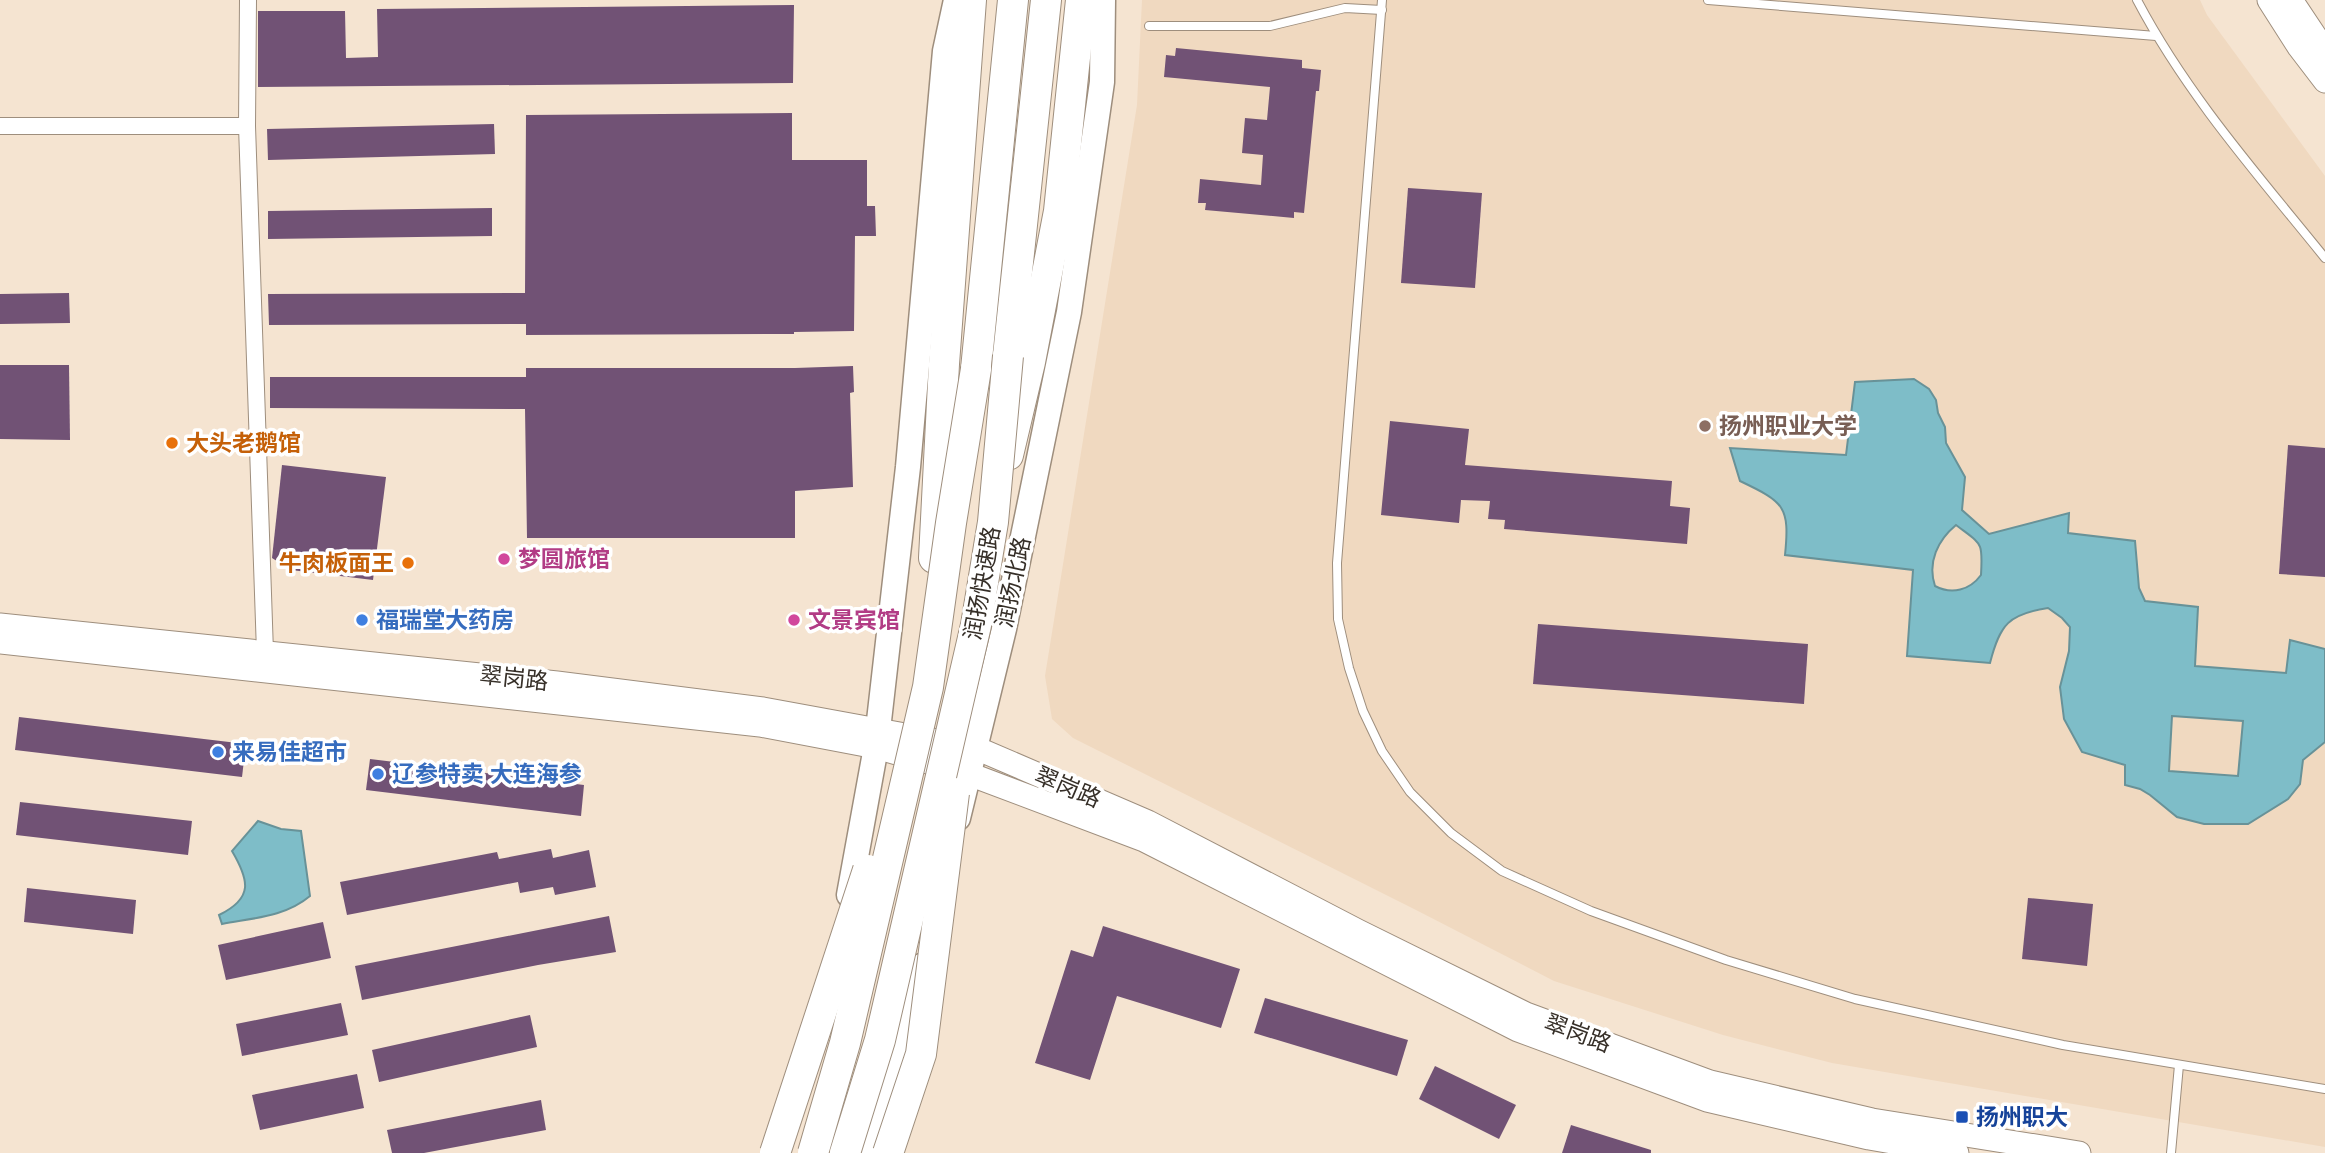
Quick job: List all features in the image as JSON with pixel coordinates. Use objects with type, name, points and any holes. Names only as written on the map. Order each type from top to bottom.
[{"type":"highway","points":[[775,1153],[928,687],[944,364],[971,0]]},
{"type":"highway","name":"润扬快速路","points":[[813,1153],[845,1043],[928,687],[976,369],[1013,0]]},
{"type":"highway","name":"润扬快速路","points":[[845,1153],[880,1040],[976,625],[1019,359],[1046,0]]},
{"type":"highway","points":[[1019,359],[1059,211],[1081,0]]},
{"type":"highway","points":[[888,1153],[921,1054],[976,625]]},
{"type":"main road","points":[[791,1153],[825,1032],[876,737],[908,467],[945,51],[956,0]]},
{"type":"main road","name":"润扬北路","points":[[867,1153],[900,1052],[976,748],[1004,629],[1069,312],[1102,82],[1103,0]]},
{"type":"main road","points":[[2269,0],[2325,81]]},
{"type":"main road","points":[[2291,0],[2325,51]]},
{"type":"main road","name":"翠岗路","points":[[0,625],[557,683],[763,709],[876,737],[1144,840],[1518,1030],[1707,1100],[1869,1138],[1957,1153]]},
{"type":"main road","name":"翠岗路","points":[[0,642],[976,748],[1148,822],[1346,925],[1527,1014],[1710,1082],[1872,1120],[2079,1153]]},
{"type":"street","points":[[248,0],[247,126],[265,652]]},
{"type":"street","points":[[0,126],[247,126]]},
{"type":"lane","points":[[1382,0],[1337,563],[1338,619],[1349,668],[1363,711],[1382,751],[1410,792],[1451,833],[1502,871],[1591,911],[1701,951],[1855,999],[2063,1045],[2325,1089]]},
{"type":"lane","points":[[1708,0],[2156,36]]},
{"type":"lane","points":[[2137,0],[2156,36],[2203,106],[2325,258]]},
{"type":"lane","points":[[1149,26],[1270,26],[1345,8],[1382,10]]},
{"type":"lane","points":[[2171,1153],[2179,1065]]},
{"type":"shaded area","name":"扬州职业大学","points":[[1142,0],[2200,0],[2207,15],[2325,176],[2325,1147],[1832,1063],[1723,1035],[1554,981],[1073,738],[1052,719],[1045,676],[1137,105]]},
{"type":"water","points":[[1914,379],[1929,389],[1936,400],[1938,413],[1945,427],[1946,443],[1965,477],[1962,510],[1989,534],[2069,513],[2068,533],[2135,541],[2139,588],[2145,601],[2198,607],[2195,666],[2286,673],[2290,640],[2325,649],[2325,742],[2303,760],[2300,784],[2288,799],[2248,824],[2204,824],[2177,817],[2150,795],[2125,785],[2125,765],[2082,752],[2064,719],[2060,687],[2069,651],[2070,627],[2048,608],[2024,614],[2008,623],[2002,630],[1990,663],[1907,656],[1913,570],[1785,555],[1786,526],[1781,508],[1766,495],[1740,481],[1730,448],[1846,455],[1855,382]],"holes":[[[1956,525],[1979,545],[1982,556],[1981,575],[1960,590],[1941,589],[1935,586],[1933,560],[1944,537]],[[2172,716],[2243,721],[2238,776],[2169,771]]]},
{"type":"water","points":[[258,821],[281,829],[301,831],[310,896],[279,913],[222,924],[219,915],[238,902],[245,888],[242,871],[232,851]]},
{"type":"building","points":[[794,5],[793,83],[258,87],[258,11],[345,11],[346,58],[378,57],[377,9]]},
{"type":"building","points":[[1176,48],[1302,60],[1302,68],[1321,70],[1319,91],[1316,91],[1304,213],[1294,212],[1294,218],[1205,210],[1206,203],[1198,203],[1200,179],[1261,185],[1263,155],[1242,153],[1245,118],[1267,120],[1270,87],[1164,77],[1166,55],[1175,56]]},
{"type":"building","points":[[792,113],[792,160],[867,160],[867,206],[875,206],[876,236],[855,236],[854,331],[794,334],[526,335],[526,324],[269,325],[268,294],[525,293],[526,115]]},
{"type":"building","points":[[494,124],[495,154],[268,160],[267,129]]},
{"type":"building","points":[[1408,188],[1482,193],[1475,288],[1401,283]]},
{"type":"building","points":[[492,208],[492,236],[268,239],[268,211]]},
{"type":"building","points":[[69,293],[70,323],[0,324],[0,294]]},
{"type":"building","points":[[0,365],[69,365],[70,440],[0,439]]},
{"type":"building","points":[[853,366],[854,392],[850,393],[853,487],[795,491],[795,538],[527,538],[525,409],[270,408],[270,377],[526,377],[526,368]]},
{"type":"building","points":[[1390,421],[1469,429],[1465,465],[1672,481],[1670,506],[1690,508],[1687,544],[1504,529],[1505,520],[1488,519],[1490,501],[1461,500],[1459,523],[1381,515]]},
{"type":"building","points":[[2288,445],[2325,448],[2325,577],[2279,574]]},
{"type":"building","points":[[282,465],[386,477],[373,580],[291,570],[272,558]]},
{"type":"building","points":[[1538,624],[1808,644],[1804,704],[1533,684]]},
{"type":"building","points":[[19,717],[246,744],[242,777],[15,750]]},
{"type":"building","points":[[370,759],[584,785],[581,816],[366,790]]},
{"type":"building","points":[[20,802],[192,821],[188,855],[16,835]]},
{"type":"building","points":[[551,849],[553,858],[589,850],[596,887],[555,895],[553,887],[520,893],[518,882],[347,915],[340,882],[497,852],[499,859]]},
{"type":"building","points":[[27,888],[136,900],[133,934],[24,922]]},
{"type":"building","points":[[2028,898],[2093,904],[2087,966],[2022,959]]},
{"type":"building","points":[[609,916],[616,952],[362,1000],[355,966]]},
{"type":"building","points":[[323,922],[331,958],[226,980],[218,945]]},
{"type":"building","points":[[1103,926],[1240,969],[1221,1028],[1117,996],[1090,1080],[1035,1063],[1071,950],[1093,957]]},
{"type":"building","points":[[1265,998],[1408,1040],[1397,1076],[1254,1033]]},
{"type":"building","points":[[341,1003],[348,1035],[242,1056],[236,1024]]},
{"type":"building","points":[[530,1015],[537,1047],[379,1082],[372,1050]]},
{"type":"building","points":[[1435,1066],[1516,1105],[1499,1139],[1419,1099]]},
{"type":"building","points":[[357,1074],[364,1108],[260,1130],[252,1095]]},
{"type":"building","points":[[541,1100],[546,1130],[424,1153],[392,1153],[387,1130]]},
{"type":"building","points":[[1571,1125],[1651,1150],[1651,1153],[1562,1153]]},
{"type":"place","name":"扬州职业大学","points":[[1705,426]]},
{"type":"place","name":"大头老鹅馆","points":[[172,443]]},
{"type":"place","name":"梦圆旅馆","points":[[504,559]]},
{"type":"place","name":"牛肉板面王","points":[[408,563]]},
{"type":"place","name":"福瑞堂大药房","points":[[362,620]]},
{"type":"place","name":"文景宾馆","points":[[794,620]]},
{"type":"place","name":"来易佳超市","points":[[218,752]]},
{"type":"place","name":"辽参特卖 大连海参","points":[[378,774]]},
{"type":"place","name":"扬州职大","points":[[1962,1117]]}]
